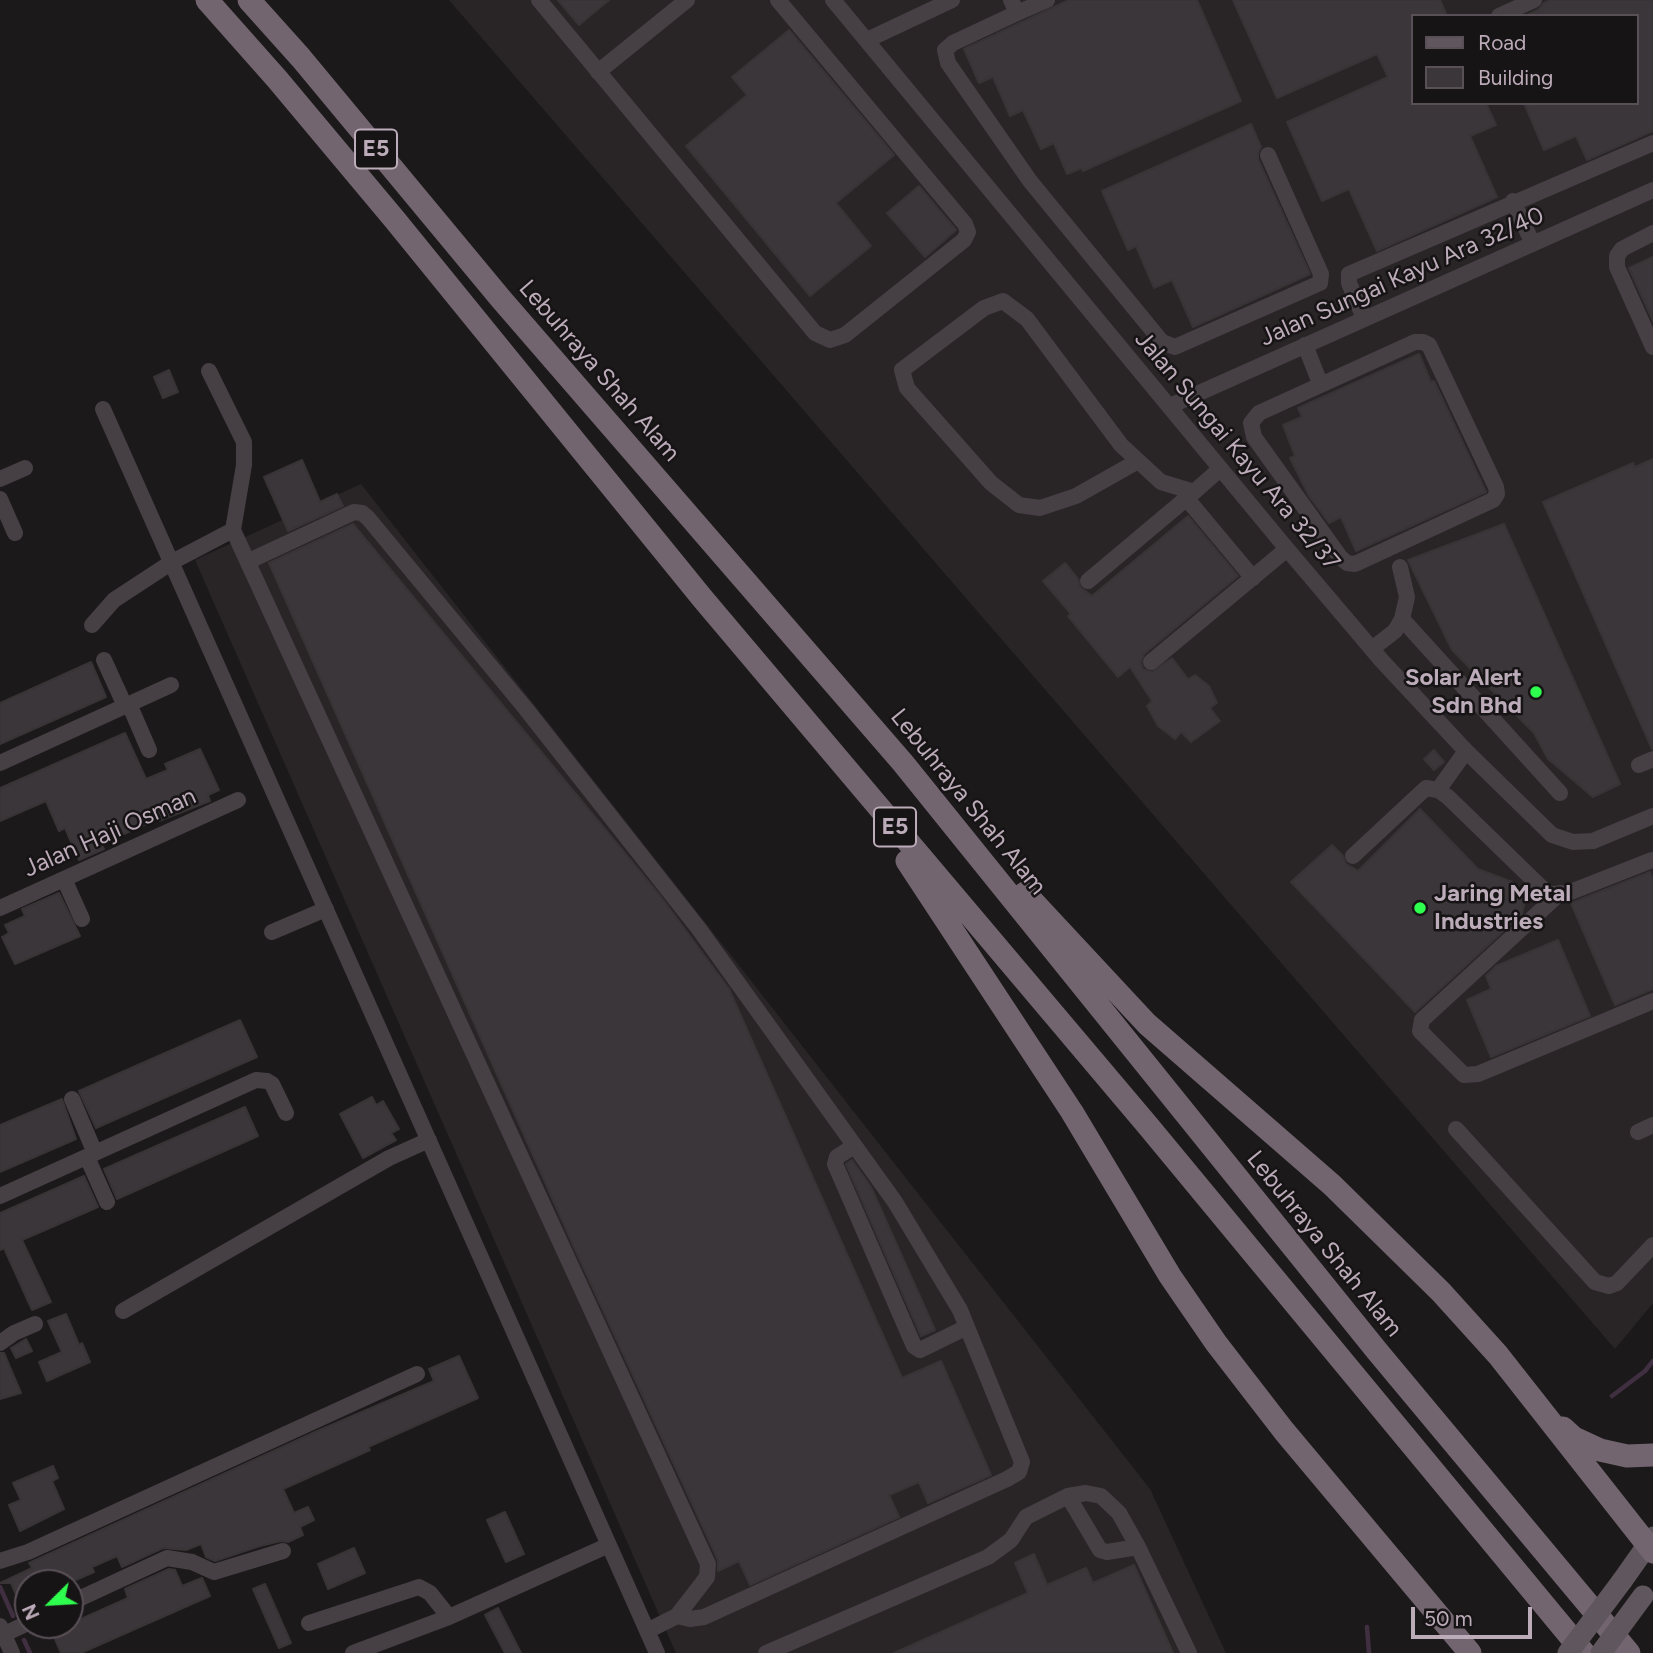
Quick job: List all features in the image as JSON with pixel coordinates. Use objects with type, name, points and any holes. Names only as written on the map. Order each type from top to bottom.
[{"type":"highway","name":"E5","points":[[207,0],[395,219],[694,588],[1167,1148],[1584,1653]]},
{"type":"highway","name":"Lebuhraya Shah Alam","points":[[249,0],[301,58],[501,299],[903,762],[1377,1351],[1629,1653]]},
{"type":"highway","points":[[836,758],[1072,1112],[1170,1276],[1216,1343],[1284,1431],[1470,1653]]},
{"type":"highway","points":[[903,762],[1147,1024],[1332,1185],[1441,1292],[1498,1355],[1651,1545]]},
{"type":"highway","points":[[1540,1407],[1574,1438],[1600,1450],[1628,1456],[1653,1455]]},
{"type":"highway","points":[[1441,1618],[1452,1653]]},
{"type":"main road","points":[[1569,1653],[1651,1545]]},
{"type":"main road","points":[[1601,1653],[1648,1590]]},
{"type":"street","points":[[539,0],[814,333],[830,340],[845,335],[964,240],[968,232],[965,224],[778,0]]},
{"type":"street","points":[[598,72],[687,0]]},
{"type":"street","name":"Jalan Sungai Kayu Ara 32/37","points":[[833,0],[1287,549],[1466,751],[1552,835],[1573,842],[1593,841],[1653,816]]},
{"type":"street","points":[[867,40],[952,0]]},
{"type":"street","points":[[1047,0],[1014,6],[953,43],[945,50],[948,63],[1030,181],[1162,342],[1175,347],[1320,283],[1321,274],[1268,155]]},
{"type":"street","points":[[1503,14],[1534,0]]},
{"type":"street","points":[[1364,318],[1349,283],[1349,274],[1513,201],[1653,143]]},
{"type":"street","name":"Jalan Sungai Kayu Ara 32/40","points":[[1170,406],[1653,190]]},
{"type":"street","points":[[1513,201],[1532,242]]},
{"type":"street","points":[[1653,233],[1622,249],[1617,256],[1617,267],[1653,347]]},
{"type":"street","points":[[1138,461],[1076,496],[1040,508],[1018,506],[991,483],[907,388],[902,370],[984,308],[1003,301],[1027,319],[1121,444],[1161,482],[1190,496],[1253,578]]},
{"type":"street","points":[[1415,342],[1429,345],[1497,494],[1493,500],[1355,564],[1347,563],[1254,437],[1251,423],[1259,413],[1320,383],[1415,342]]},
{"type":"street","points":[[1305,345],[1320,383]]},
{"type":"street","points":[[209,371],[244,442],[244,465],[233,530],[708,1564],[707,1577],[677,1616],[647,1631]]},
{"type":"street","points":[[103,409],[657,1653]]},
{"type":"street","points":[[0,480],[24,468]]},
{"type":"street","points":[[1087,581],[1220,469]]},
{"type":"street","points":[[0,499],[15,533]]},
{"type":"street","points":[[249,561],[354,512],[362,513],[368,518],[526,709],[691,919],[895,1202],[960,1310],[1022,1462],[1019,1472],[1007,1479],[704,1617],[690,1619],[677,1616]]},
{"type":"street","points":[[92,625],[114,600],[172,562],[233,530]]},
{"type":"street","points":[[1151,662],[1287,549]]},
{"type":"street","points":[[1373,649],[1395,631],[1402,619],[1407,597],[1400,567]]},
{"type":"street","points":[[1402,619],[1560,793]]},
{"type":"street","points":[[104,660],[149,751]]},
{"type":"street","points":[[0,763],[171,685]]},
{"type":"street","points":[[1438,790],[1466,751]]},
{"type":"street","points":[[1353,856],[1426,788],[1438,790],[1448,797],[1548,894],[1568,893],[1652,860]]},
{"type":"street","name":"Jalan Haji Osman","points":[[0,908],[238,800]]},
{"type":"street","points":[[64,879],[82,919]]},
{"type":"street","points":[[1560,893],[1422,1020],[1420,1031],[1464,1075],[1478,1074],[1653,1001]]},
{"type":"street","points":[[272,932],[326,909]]},
{"type":"street","points":[[0,1196],[256,1080],[272,1084],[286,1113]]},
{"type":"street","points":[[72,1100],[107,1202]]},
{"type":"street","points":[[1455,1129],[1595,1282],[1609,1286],[1617,1283],[1653,1245]]},
{"type":"street","points":[[123,1311],[389,1158],[429,1140]]},
{"type":"street","points":[[854,1146],[837,1157],[835,1164],[914,1346],[920,1350],[967,1327]]},
{"type":"street","points":[[0,1343],[14,1333],[35,1324]]},
{"type":"street","points":[[0,1561],[28,1552],[417,1374]]},
{"type":"street","points":[[766,1653],[988,1557],[1011,1540],[1026,1517],[1068,1496],[1086,1493],[1101,1496],[1119,1513],[1139,1547],[1189,1653]]},
{"type":"street","points":[[1068,1496],[1100,1550],[1107,1552],[1139,1547]]},
{"type":"street","points":[[353,1653],[449,1617],[609,1545]]},
{"type":"street","points":[[84,1597],[167,1558],[192,1562],[214,1572],[283,1551]]},
{"type":"street","points":[[309,1623],[419,1587],[430,1593],[449,1617]]},
{"type":"street","points":[[1,1632],[12,1653]]},
{"type":"shaded area","points":[[449,0],[1653,0],[1653,1303],[1615,1349]]},
{"type":"shaded area","points":[[361,484],[1150,1489],[1226,1653],[676,1653],[195,560]]},
{"type":"building","points":[[558,0],[609,0],[579,25]]},
{"type":"building","points":[[1069,0],[1197,0],[1241,101],[1083,171],[1082,168],[1067,174],[1054,143],[1041,149],[1023,110],[1010,116],[993,77],[979,83],[964,49]]},
{"type":"building","points":[[1233,0],[1440,0],[1446,14],[1412,14],[1412,105],[1487,105],[1496,125],[1470,136],[1497,197],[1377,251],[1349,189],[1322,201],[1287,122],[1388,77],[1377,54],[1277,98]]},
{"type":"building","points":[[1550,0],[1653,0],[1653,131],[1587,160],[1576,136],[1544,150],[1525,105],[1639,105],[1639,14],[1529,14]]},
{"type":"building","points":[[789,30],[894,155],[836,203],[871,246],[810,296],[686,146],[747,95],[732,77]]},
{"type":"building","points":[[1251,124],[1261,147],[1258,159],[1310,274],[1193,327],[1172,280],[1154,288],[1136,246],[1128,250],[1102,191]]},
{"type":"building","points":[[919,186],[956,230],[925,257],[887,213]]},
{"type":"building","points":[[1653,257],[1653,321],[1629,268]]},
{"type":"building","points":[[1419,354],[1486,492],[1356,551],[1341,517],[1329,523],[1309,496],[1290,458],[1295,456],[1283,425],[1302,417],[1298,408]]},
{"type":"building","points":[[169,370],[178,392],[163,398],[154,377]]},
{"type":"building","points":[[1653,459],[1652,749],[1543,502],[1633,463],[1635,467]]},
{"type":"building","points":[[302,460],[320,502],[337,494],[343,506],[288,531],[264,477]]},
{"type":"building","points":[[1188,516],[1238,576],[1144,654],[1141,663],[1143,669],[1152,672],[1172,658],[1188,679],[1195,675],[1209,686],[1217,703],[1210,708],[1220,721],[1191,742],[1181,732],[1175,739],[1158,726],[1147,706],[1152,701],[1130,667],[1118,677],[1043,581],[1065,563],[1078,579],[1080,587],[1092,596]]},
{"type":"building","points":[[353,524],[661,897],[729,989],[902,1378],[941,1361],[991,1475],[928,1503],[919,1482],[889,1495],[899,1517],[750,1585],[739,1561],[718,1571],[718,1560],[574,1247],[269,563]]},
{"type":"building","name":"Solar Alert Sdn Bhd","points":[[1504,524],[1620,784],[1593,797],[1548,759],[1534,733],[1452,650],[1408,560]]},
{"type":"building","points":[[91,662],[106,697],[0,744],[0,703]]},
{"type":"building","points":[[125,733],[146,779],[168,770],[165,764],[200,749],[219,790],[208,795],[210,801],[159,821],[158,819],[101,844],[104,849],[79,860],[65,828],[59,831],[46,801],[0,821],[0,788]]},
{"type":"building","points":[[1434,750],[1444,762],[1434,770],[1424,759]]},
{"type":"building","name":"Jaring Metal Industries","points":[[1420,809],[1478,869],[1512,882],[1525,901],[1522,914],[1415,1012],[1291,882],[1332,845],[1343,856],[1346,864],[1358,871]]},
{"type":"building","points":[[1650,872],[1653,880],[1653,989],[1615,1005],[1571,903]]},
{"type":"building","points":[[59,893],[80,936],[15,964],[2,937],[9,933],[5,925],[25,916],[22,909]]},
{"type":"building","points":[[1558,940],[1590,1016],[1491,1057],[1467,1000],[1491,989],[1486,976],[1496,966]]},
{"type":"building","points":[[240,1020],[257,1057],[96,1128],[79,1091]]},
{"type":"building","points":[[372,1097],[376,1105],[383,1101],[399,1129],[391,1133],[396,1140],[363,1158],[340,1114]]},
{"type":"building","points":[[62,1099],[76,1139],[0,1172],[0,1125]]},
{"type":"building","points":[[245,1107],[258,1136],[117,1199],[104,1169]]},
{"type":"building","points":[[852,1160],[871,1187],[935,1330],[921,1336],[846,1164]]},
{"type":"building","points":[[84,1176],[98,1207],[22,1240],[51,1302],[32,1310],[4,1248],[0,1250],[0,1213]]},
{"type":"building","points":[[66,1314],[79,1345],[82,1343],[90,1362],[47,1381],[39,1362],[62,1352],[48,1321]]},
{"type":"building","points":[[26,1339],[32,1351],[16,1358],[11,1348]]},
{"type":"building","points":[[0,1353],[4,1353],[21,1393],[0,1399]]},
{"type":"building","points":[[459,1356],[478,1398],[368,1447],[370,1450],[283,1489],[294,1513],[308,1507],[314,1520],[300,1527],[303,1535],[288,1542],[260,1546],[215,1561],[206,1557],[201,1544],[186,1550],[163,1548],[122,1567],[117,1556],[92,1567],[94,1572],[84,1576],[84,1569],[30,1569],[32,1568],[29,1563],[315,1432],[434,1381],[429,1369]]},
{"type":"building","points":[[53,1466],[58,1478],[52,1481],[64,1509],[20,1531],[9,1505],[21,1500],[13,1483]]},
{"type":"building","points":[[505,1512],[524,1554],[506,1562],[487,1520]]},
{"type":"building","points":[[354,1548],[365,1573],[328,1589],[318,1564]]},
{"type":"building","points":[[1034,1554],[1047,1585],[1086,1568],[1093,1583],[1134,1565],[1173,1653],[894,1653],[1028,1593],[1015,1563]]},
{"type":"building","points":[[169,1569],[175,1570],[182,1586],[202,1578],[210,1596],[81,1653],[61,1653],[55,1639],[84,1639],[84,1618],[128,1598],[125,1589]]},
{"type":"building","points":[[14,1576],[14,1590],[11,1583],[0,1583]]},
{"type":"building","points":[[265,1584],[291,1643],[279,1648],[253,1589]]},
{"type":"building","points":[[498,1608],[521,1653],[505,1653],[485,1615]]},
{"type":"waterway","points":[[1612,1396],[1645,1371],[1653,1361]]},
{"type":"waterway","points":[[0,1587],[13,1616]]},
{"type":"waterway","points":[[1367,1627],[1369,1653]]},
{"type":"waterway","points":[[24,1640],[30,1653]]},
{"type":"place","name":"Solar Alert Sdn Bhd","points":[[1536,692]]},
{"type":"place","name":"Jaring Metal Industries","points":[[1420,908]]}]
